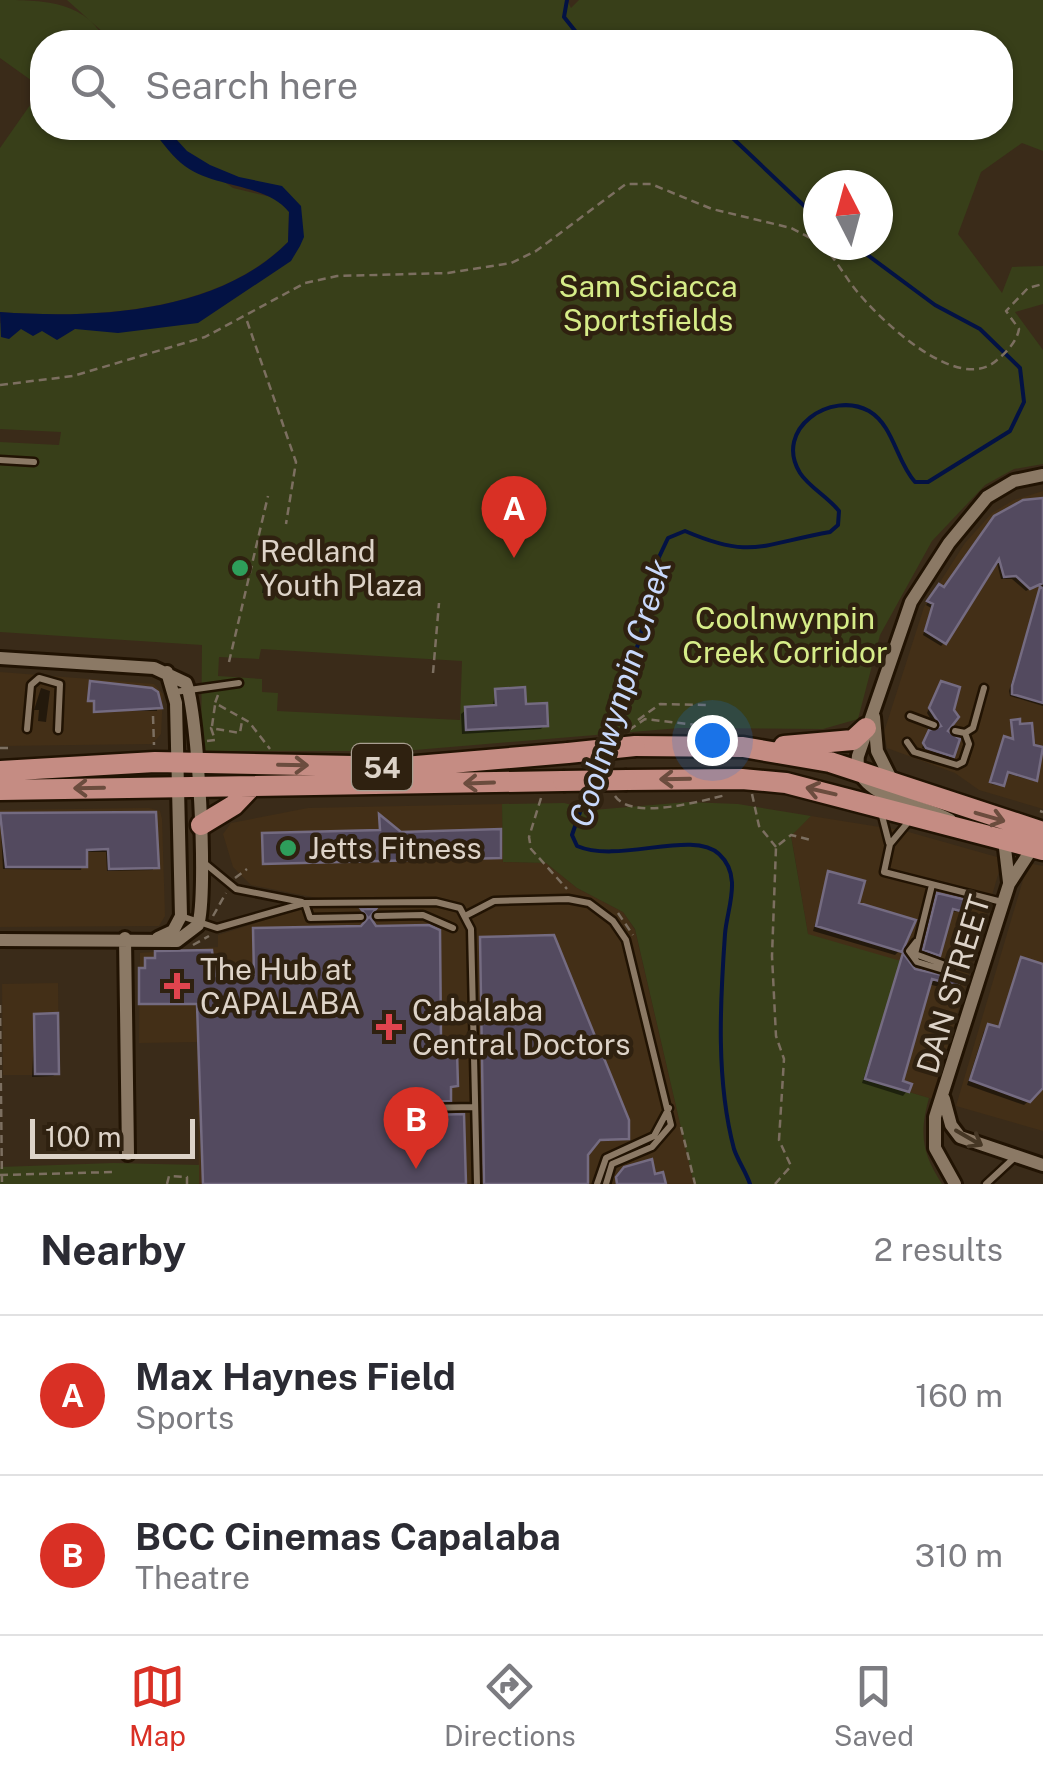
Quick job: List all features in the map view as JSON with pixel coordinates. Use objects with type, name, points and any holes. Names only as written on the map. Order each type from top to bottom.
[{"type":"main road","points":[[757,749],[853,740],[870,721]]},
{"type":"main road","name":"54","points":[[0,771],[192,759],[404,767],[635,746],[721,746],[757,749],[857,770],[1040,830]]},
{"type":"main road","points":[[721,746],[729,764],[723,779]]},
{"type":"main road","name":"54","points":[[0,790],[723,779],[786,783],[1004,840],[1040,830]]},
{"type":"main road","points":[[201,824],[234,805],[251,787]]},
{"type":"street","points":[[965,829],[932,809],[867,786],[857,770],[912,602],[957,532],[986,498],[1014,482],[1043,475]]},
{"type":"street","points":[[0,658],[166,672],[182,678],[192,759],[181,916],[173,931],[158,938]]},
{"type":"street","points":[[870,721],[876,749],[892,781]]},
{"type":"street","points":[[0,940],[183,939],[205,924],[201,824],[188,787],[192,759]]},
{"type":"street","name":"DAN STREET","points":[[955,1184],[934,1141],[935,1117],[944,1099],[1010,884],[1040,830]]},
{"type":"street","name":"DAN STREET","points":[[1004,840],[1010,884]]},
{"type":"street","points":[[125,938],[128,1154]]},
{"type":"street","name":"DAN STREET","points":[[944,1099],[951,1125],[960,1137],[1043,1165]]},
{"type":"lane","points":[[0,460],[34,462]]},
{"type":"lane","points":[[27,730],[31,685],[39,678],[60,684],[58,730]]},
{"type":"lane","points":[[182,690],[239,683]]},
{"type":"lane","points":[[965,734],[973,728],[984,688]]},
{"type":"lane","points":[[910,716],[934,724]]},
{"type":"lane","points":[[955,731],[965,734]]},
{"type":"lane","points":[[907,742],[914,752],[957,765],[963,762],[969,744],[965,734]]},
{"type":"lane","points":[[876,804],[883,814],[890,844],[884,872],[1004,902]]},
{"type":"lane","points":[[890,844],[915,815]]},
{"type":"lane","points":[[201,860],[236,890],[306,903],[449,904],[467,914],[472,929],[477,1184]]},
{"type":"lane","points":[[932,884],[916,942],[919,958],[948,966],[956,962]]},
{"type":"lane","points":[[467,914],[494,901],[568,900],[589,904],[613,921],[626,940],[673,1109],[668,1132],[652,1147],[619,1158],[606,1184]]},
{"type":"lane","points":[[388,902],[388,916]]},
{"type":"lane","points":[[181,916],[217,928],[306,903]]},
{"type":"lane","points":[[306,903],[310,918],[361,917]]},
{"type":"lane","points":[[377,916],[423,915],[452,928]]},
{"type":"lane","points":[[425,1125],[424,1108],[474,1107]]},
{"type":"lane","points":[[596,1184],[606,1158],[654,1136],[673,1109]]},
{"type":"lane","points":[[986,1184],[1014,1158]]},
{"type":"path","points":[[0,385],[65,378],[206,337],[305,284],[337,276],[448,272],[524,259],[614,190],[639,182],[712,209],[791,228],[803,235]]},
{"type":"path","points":[[833,260],[856,290],[909,342],[930,356],[967,369],[994,364],[1014,342],[1019,329],[1006,311],[1028,288],[1043,284]]},
{"type":"path","points":[[245,318],[258,343],[270,396],[296,462],[286,524]]},
{"type":"path","points":[[228,662],[268,496]]},
{"type":"path","points":[[433,673],[439,603]]},
{"type":"path","points":[[192,759],[206,741],[215,740],[211,728],[222,683]]},
{"type":"path","points":[[215,703],[242,718],[275,754]]},
{"type":"path","points":[[637,721],[660,704],[710,705]]},
{"type":"path","points":[[153,716],[154,746]]},
{"type":"path","points":[[211,728],[240,733],[242,718]]},
{"type":"path","points":[[0,748],[11,748]]},
{"type":"path","points":[[752,792],[759,826],[776,848],[776,1036],[784,1058],[779,1140],[792,1166],[775,1184]]},
{"type":"path","points":[[542,795],[529,837],[531,849],[568,890],[578,890]]},
{"type":"path","points":[[776,848],[791,835],[811,840]]},
{"type":"path","points":[[234,879],[247,869]]},
{"type":"path","points":[[205,924],[226,893]]},
{"type":"path","points":[[606,905],[621,914],[636,949]]},
{"type":"path","points":[[0,1005],[2,1184]]},
{"type":"path","points":[[673,1109],[695,1184]]},
{"type":"path","points":[[1,1174],[114,1172]]},
{"type":"path","points":[[79,1173],[80,1184]]},
{"type":"path","points":[[27,1174],[27,1184]]},
{"type":"path","points":[[52,1174],[52,1184]]},
{"type":"path","points":[[167,1184],[169,1176],[187,1178],[187,1184]]},
{"type":"shaded area","points":[[160,140],[177,140],[210,165],[239,177],[282,186],[301,206],[304,237],[291,261],[198,323],[118,333],[75,329],[57,340],[42,331],[33,336],[21,329],[9,339],[1,337],[0,312],[114,312],[191,297],[227,284],[259,266],[288,242],[289,212],[279,202],[207,177],[177,159]]},
{"type":"shaded area","points":[[1043,491],[1043,809],[979,790],[955,773],[887,748],[884,732],[924,607],[965,543],[992,513],[1014,500]]},
{"type":"shaded area","points":[[0,672],[154,684],[163,694],[161,734],[152,744],[0,746]]},
{"type":"shaded area","points":[[502,804],[503,862],[546,863],[577,888],[623,912],[635,930],[694,1184],[199,1184],[197,1042],[139,1043],[140,953],[218,947],[218,935],[297,910],[317,898],[251,885],[233,867],[223,834],[231,823],[308,808]]},
{"type":"shaded area","points":[[0,810],[160,811],[162,819],[165,916],[159,926],[0,927]]},
{"type":"shaded area","points":[[811,816],[905,831],[997,857],[1000,868],[932,1099],[865,1079],[808,934],[791,835]]},
{"type":"shaded area","points":[[1028,863],[1043,866],[1043,1131],[956,1106]]},
{"type":"shaded area","points":[[58,983],[59,1075],[3,1075],[2,984]]},
{"type":"green space","points":[[0,0],[60,5],[87,18],[98,30],[30,30],[30,79],[0,58]]},
{"type":"green space","name":"Sam Sciacca Sportsfields","points":[[67,0],[567,0],[571,8],[579,0],[1043,0],[1043,151],[1022,143],[981,172],[958,234],[1002,293],[1012,267],[1043,266],[1043,304],[1015,312],[1043,350],[1043,464],[1014,469],[985,485],[932,541],[880,635],[858,719],[823,729],[680,728],[403,751],[201,751],[202,645],[0,632],[0,442],[59,445],[61,432],[0,429],[0,323],[83,324],[216,299],[295,242],[295,210],[281,192],[185,159],[168,140],[1013,140],[1013,30],[101,30]],"holes":[[[261,649],[462,661],[460,720],[277,711],[278,693],[262,692],[262,679],[218,676],[219,657],[259,659]],[[525,687],[526,704],[547,703],[548,725],[466,730],[465,707],[496,705],[495,689]]]},
{"type":"green space","points":[[30,105],[30,140],[166,140],[233,188],[279,199],[289,212],[288,242],[259,266],[226,284],[153,306],[75,314],[0,312],[0,148]]},
{"type":"green space","points":[[688,802],[738,804],[811,816],[791,836],[808,934],[901,961],[865,1079],[929,1098],[924,1143],[942,1184],[694,1184],[635,929],[623,912],[577,888],[546,863],[503,862],[502,804],[564,803],[593,810]]},
{"type":"green space","points":[[199,1165],[199,1184],[0,1184],[0,1167]]},
{"type":"building","points":[[1043,498],[1043,583],[1030,589],[1016,576],[1004,577],[999,559],[946,644],[925,631],[933,604],[927,601],[939,584],[944,587],[994,516],[1023,500]]},
{"type":"building","points":[[1040,587],[1043,588],[1043,703],[1012,694]]},
{"type":"building","points":[[90,681],[152,688],[158,692],[162,708],[94,712],[94,701],[88,701]]},
{"type":"building","points":[[941,681],[960,687],[954,710],[959,717],[948,731],[960,739],[954,757],[926,748],[923,743],[929,730],[941,726],[929,708]]},
{"type":"building","points":[[525,687],[526,704],[547,703],[548,726],[466,730],[465,707],[496,705],[495,689]]},
{"type":"building","points":[[1020,719],[1020,724],[1032,723],[1034,745],[1043,747],[1037,781],[1008,772],[1004,786],[990,782],[1004,736],[1013,739],[1011,720]]},
{"type":"building","points":[[156,812],[159,868],[109,869],[108,849],[87,850],[87,867],[6,867],[0,813]]},
{"type":"building","points":[[379,814],[401,832],[501,829],[501,858],[263,864],[262,833],[380,830]]},
{"type":"building","points":[[828,871],[865,881],[859,903],[916,920],[902,952],[816,926]]},
{"type":"building","points":[[937,893],[967,900],[964,912],[953,909],[940,956],[923,950]]},
{"type":"building","points":[[361,909],[376,909],[370,917],[376,926],[429,925],[440,930],[441,1039],[449,1039],[450,1052],[457,1051],[458,1086],[451,1087],[451,1101],[413,1102],[414,1134],[433,1134],[432,1115],[464,1114],[466,1184],[203,1184],[197,1004],[139,1004],[139,968],[145,968],[145,958],[155,958],[155,951],[212,950],[215,976],[254,976],[253,928],[361,926],[368,918]]},
{"type":"building","points":[[554,935],[629,1120],[629,1139],[600,1140],[588,1155],[588,1184],[484,1184],[480,937]]},
{"type":"building","points":[[903,953],[915,969],[960,979],[958,986],[932,979],[903,1081],[912,1084],[909,1092],[865,1079]]},
{"type":"building","points":[[1021,957],[1043,964],[1043,1088],[1030,1102],[970,1080],[988,1024],[999,1027]]},
{"type":"building","points":[[58,1013],[59,1074],[35,1074],[34,1014]]},
{"type":"building","points":[[652,1159],[655,1174],[663,1172],[666,1184],[617,1184],[616,1177],[624,1167]]},
{"type":"waterway","name":"Coolnwynpin Creek","points":[[567,0],[564,17],[574,30]]},
{"type":"waterway","name":"Coolnwynpin Creek","points":[[735,140],[803,205]]},
{"type":"waterway","name":"Coolnwynpin Creek","points":[[602,742],[640,639],[652,572],[668,538],[685,531],[726,545],[757,547],[830,532],[838,525],[839,511],[804,478],[794,457],[794,442],[810,418],[838,406],[869,411],[884,425],[915,482],[928,482],[1010,431],[1024,402],[1020,368],[980,329],[935,305],[874,260]]},
{"type":"waterway","name":"Coolnwynpin Creek","points":[[593,775],[599,756]]},
{"type":"waterway","name":"Coolnwynpin Creek","points":[[588,789],[572,835],[577,846],[613,851],[674,845],[707,847],[719,854],[730,872],[732,892],[722,988],[722,1070],[734,1149],[750,1184]]},
{"type":"place","name":"Max Haynes Field","points":[[514,558]]},
{"type":"place","name":"Redland Youth Plaza","points":[[240,568]]},
{"type":"place","name":"Jetts Fitness","points":[[288,848]]},
{"type":"place","name":"The Hub at CAPALABA","points":[[177,986]]},
{"type":"place","name":"Cabalaba Central Doctors","points":[[389,1027]]},
{"type":"place","name":"BCC Cinemas Capalaba","points":[[416,1169]]},
{"type":"park label","name":"Coolnwynpin Creek Corridor","points":[[785,635]]}]
